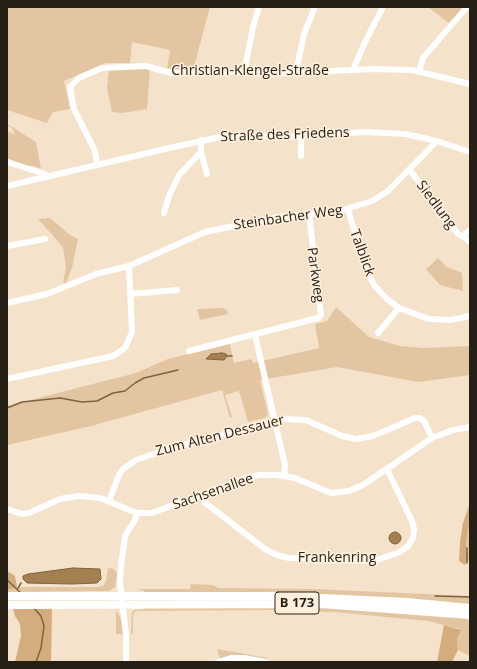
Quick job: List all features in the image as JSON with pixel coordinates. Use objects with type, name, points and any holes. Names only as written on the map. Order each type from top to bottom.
[{"type":"main road","name":"B 173","points":[[7,596],[321,604],[470,615]]},
{"type":"main road","name":"B 173","points":[[10,605],[257,596],[347,598],[470,608]]},
{"type":"street","points":[[244,72],[253,27],[259,7]]},
{"type":"street","points":[[296,72],[302,38],[315,7]]},
{"type":"street","points":[[353,70],[364,42],[383,7]]},
{"type":"street","points":[[419,72],[423,58],[467,7]]},
{"type":"street","name":"Christian-Klengel-Straße","points":[[97,164],[95,151],[74,109],[70,90],[73,82],[102,68],[146,66],[171,73],[244,72],[269,74],[373,68],[419,72],[470,84]]},
{"type":"street","name":"Straße des Friedens","points":[[7,186],[201,140],[241,135],[301,136],[376,132],[406,134],[437,141],[470,152]]},
{"type":"street","points":[[301,136],[301,156]]},
{"type":"street","points":[[201,140],[207,174]]},
{"type":"street","name":"Steinbacher Weg","points":[[7,303],[47,294],[96,274],[129,266],[205,232],[263,219],[348,209],[379,198],[388,192],[437,141]]},
{"type":"street","points":[[164,213],[169,196],[180,175],[202,152]]},
{"type":"street","points":[[7,162],[45,174],[46,177]]},
{"type":"street","name":"Siedlung","points":[[410,170],[458,234],[467,240]]},
{"type":"street","name":"Talblick","points":[[348,209],[362,257],[374,285],[387,299],[399,308],[429,319],[451,320],[470,316]]},
{"type":"street","name":"Parkweg","points":[[255,335],[318,318],[321,315],[309,214]]},
{"type":"street","points":[[467,240],[464,235],[470,230]]},
{"type":"street","points":[[7,246],[45,239]]},
{"type":"street","points":[[7,379],[69,366],[119,353],[125,348],[132,332],[129,266]]},
{"type":"street","points":[[130,294],[177,290]]},
{"type":"street","points":[[378,333],[399,308]]},
{"type":"street","points":[[189,351],[255,335],[285,465],[284,476]]},
{"type":"street","name":"Zum Alten Dessauer","points":[[109,501],[123,469],[136,460],[167,449],[289,418],[306,420],[342,436],[356,439],[373,436],[415,418],[420,418],[424,421],[432,438]]},
{"type":"street","name":"Sachsenallee","points":[[137,513],[156,512],[250,477],[268,475],[284,476],[302,480],[321,490],[340,493],[357,489],[432,438],[453,430],[470,427]]},
{"type":"street","name":"Frankenring","points":[[202,495],[204,502],[265,549],[278,555],[289,558],[374,561],[400,552],[408,546],[413,538],[414,529],[412,521],[387,469]]},
{"type":"street","points":[[7,509],[22,514],[29,514],[60,499],[89,496],[109,501],[137,513],[123,544],[120,577],[126,634],[126,662]]},
{"type":"street","points":[[218,662],[231,658],[244,658],[266,662]]},
{"type":"shaded area","points":[[7,7],[210,7],[193,70],[167,68],[170,50],[132,42],[130,63],[106,63],[64,81],[70,109],[53,112],[47,123],[7,110]]},
{"type":"shaded area","points":[[428,7],[470,8],[442,41],[438,37],[450,24]]},
{"type":"shaded area","points":[[148,67],[150,70],[147,109],[122,113],[112,112],[107,88],[109,70]]},
{"type":"shaded area","points":[[7,124],[36,142],[41,169],[34,166],[26,166],[7,158],[7,131],[15,135],[12,128],[7,126]]},
{"type":"shaded area","points":[[50,218],[70,235],[78,239],[72,268],[66,283],[63,283],[66,267],[63,247],[38,219]]},
{"type":"shaded area","points":[[438,258],[447,267],[462,273],[463,291],[440,285],[426,269]]},
{"type":"shaded area","points":[[336,307],[369,337],[400,346],[423,348],[470,346],[470,375],[418,382],[337,367],[260,380],[268,414],[265,418],[248,422],[239,391],[225,395],[232,417],[230,418],[222,390],[91,426],[7,445],[7,406],[136,373],[168,359],[230,344],[234,363],[252,359],[253,363],[319,348],[315,324],[327,321]]},
{"type":"shaded area","points":[[223,308],[227,310],[228,314],[200,320],[197,309]]},
{"type":"shaded area","points":[[211,354],[226,354],[227,356],[224,360],[206,359]]},
{"type":"shaded area","points":[[470,503],[470,519],[466,542],[467,560],[465,565],[459,561],[460,542],[463,523]]},
{"type":"shaded area","points":[[470,519],[470,561],[467,560],[466,542]]},
{"type":"shaded area","points":[[393,532],[397,532],[401,538],[397,544],[393,544],[389,540],[389,536]]},
{"type":"shaded area","points":[[73,568],[100,569],[101,579],[97,583],[72,584],[27,583],[23,579],[23,576],[28,574]]},
{"type":"shaded area","points":[[108,568],[114,569],[117,574],[115,587],[109,591],[7,592],[7,590],[17,587],[103,586],[106,581]]},
{"type":"shaded area","points":[[7,571],[15,576],[17,587],[7,590]]},
{"type":"shaded area","points":[[191,584],[212,585],[219,588],[314,589],[470,596],[470,605],[144,593],[144,591],[137,589],[190,589]]},
{"type":"shaded area","points":[[145,607],[329,607],[466,617],[470,623],[470,656],[458,650],[457,639],[460,629],[428,621],[334,612],[268,610],[136,611],[133,614],[133,634],[131,634],[132,612],[135,610],[144,609]]},
{"type":"shaded area","points":[[13,608],[52,608],[51,662],[15,662],[21,636],[20,624],[15,616]]},
{"type":"shaded area","points":[[116,610],[121,619],[123,634],[116,634]]},
{"type":"shaded area","points":[[444,625],[461,630],[457,639],[458,650],[452,662],[437,662]]},
{"type":"shaded area","points":[[217,649],[268,658],[268,660],[248,657],[220,659]]},
{"type":"waterway","points":[[227,356],[232,356]]},
{"type":"waterway","points":[[7,408],[22,402],[60,398],[82,402],[97,401],[113,393],[125,391],[144,378],[178,370]]},
{"type":"waterway","points":[[467,548],[467,563]]},
{"type":"waterway","points":[[7,580],[21,593]]},
{"type":"waterway","points":[[18,588],[21,583]]},
{"type":"waterway","points":[[435,596],[470,597]]},
{"type":"waterway","points":[[34,608],[41,616],[44,626],[41,648],[36,662]]}]
